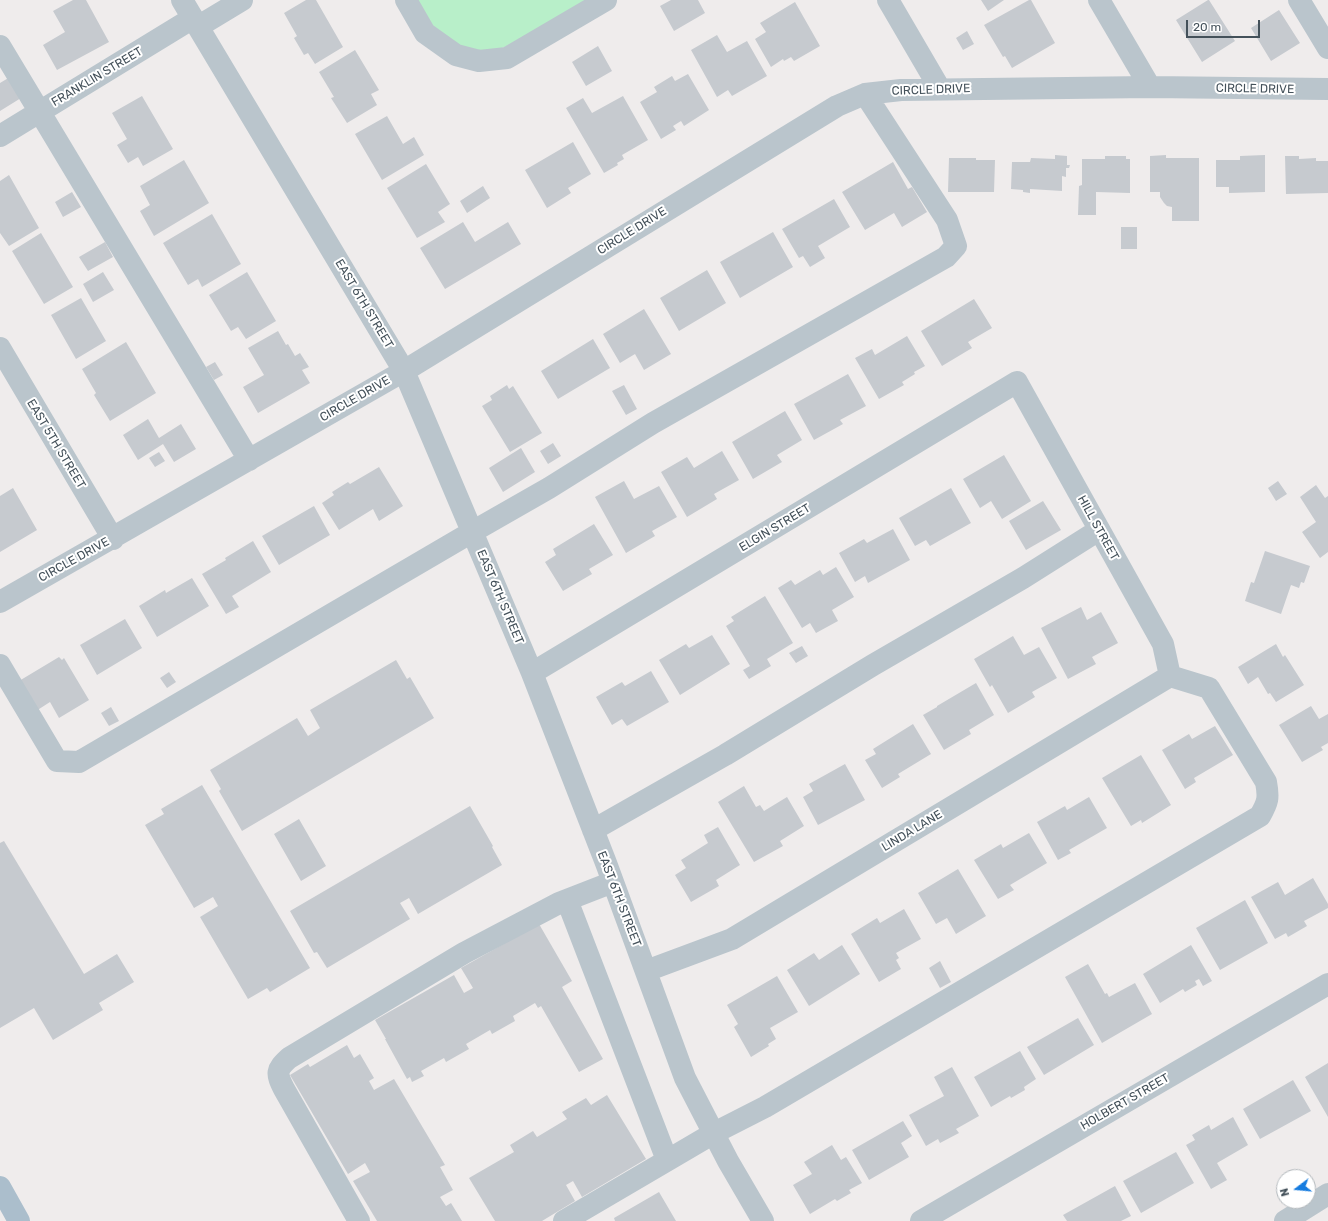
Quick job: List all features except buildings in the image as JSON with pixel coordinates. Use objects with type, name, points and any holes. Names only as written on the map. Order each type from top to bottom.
[{"type":"main road","points":[[0,1187],[19,1221]]},
{"type":"street","name":"FRANKLIN STREET","points":[[0,136],[191,15],[242,0]]},
{"type":"street","points":[[406,0],[425,33],[456,55],[479,61],[507,58],[606,0]]},
{"type":"street","points":[[888,0],[940,89]]},
{"type":"street","points":[[1099,0],[1150,87]]},
{"type":"street","points":[[1299,0],[1328,48]]},
{"type":"street","name":"EAST 6TH STREET","points":[[191,15],[404,371],[532,673],[613,882],[685,1078],[763,1221]]},
{"type":"street","points":[[0,46],[249,460]]},
{"type":"street","name":"CIRCLE DRIVE","points":[[0,602],[113,539],[404,371],[837,106],[865,94],[901,90],[940,89],[1150,87],[1328,89]]},
{"type":"street","points":[[0,665],[57,761],[79,762],[549,488],[653,424],[946,257],[956,246],[947,220],[865,94]]},
{"type":"street","name":"EAST 5TH STREET","points":[[0,348],[113,539]]},
{"type":"street","name":"HILL STREET","points":[[1017,382],[1163,644],[1170,676]]},
{"type":"street","name":"ELGIN STREET","points":[[532,673],[1017,382]]},
{"type":"street","points":[[593,830],[725,755],[873,665],[1023,578],[1099,530]]},
{"type":"street","points":[[564,1221],[714,1133],[772,1103],[1260,816],[1266,806],[1269,795],[1266,782],[1208,688],[1170,676]]},
{"type":"street","name":"LINDA LANE","points":[[646,971],[732,939],[1170,676]]},
{"type":"street","points":[[358,1221],[284,1089],[278,1077],[280,1066],[289,1058],[464,953],[567,900],[613,882]]},
{"type":"street","points":[[567,900],[667,1160]]},
{"type":"street","name":"HOLBERT STREET","points":[[921,1221],[1328,984]]},
{"type":"street","points":[[1285,1221],[1328,1194]]},
{"type":"green space","points":[[414,0],[589,0],[505,47],[491,51],[474,51],[460,48],[428,24]]}]
